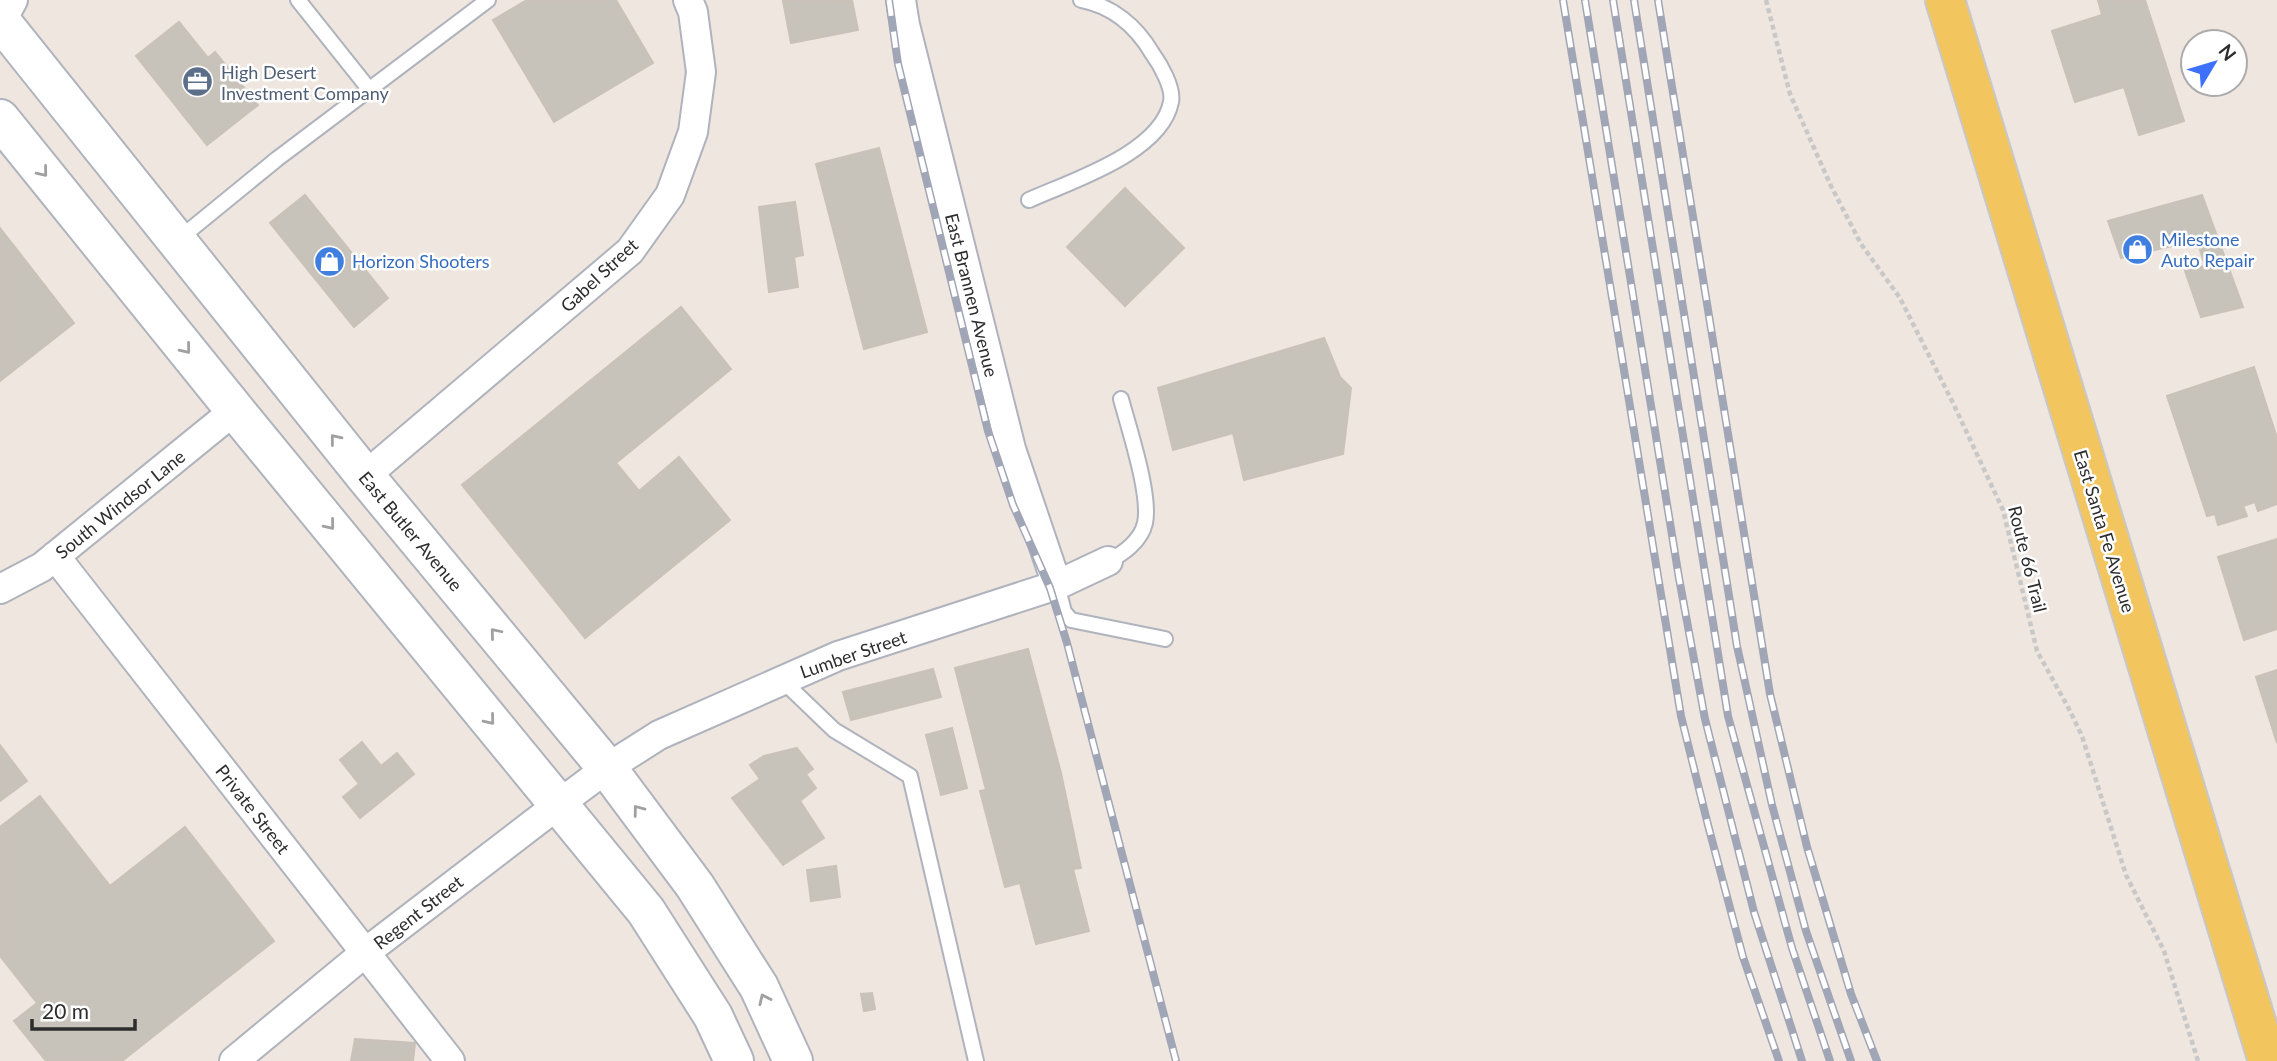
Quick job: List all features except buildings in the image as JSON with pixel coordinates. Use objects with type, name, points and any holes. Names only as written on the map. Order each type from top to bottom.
[{"type":"main road","name":"East Santa Fe Avenue","points":[[1945,0],[2268,1061]]},
{"type":"main road","name":"East Butler Avenue","points":[[4,16],[177,241],[365,476],[607,768],[695,886],[759,987],[793,1061]]},
{"type":"main road","points":[[0,119],[646,911],[713,1016],[734,1061]]},
{"type":"street","name":"Gabel Street","points":[[365,476],[630,251],[670,195],[693,132],[701,72],[693,12],[688,0]]},
{"type":"street","name":"East Brannen Avenue","points":[[901,0],[1011,449],[1057,585]]},
{"type":"street","name":"South Windsor Lane","points":[[0,589],[42,567],[235,410]]},
{"type":"street","name":"Private Street","points":[[55,556],[450,1061]]},
{"type":"street","name":"Lumber Street","points":[[607,768],[659,735],[838,656],[1057,585],[1108,561]]},
{"type":"street","name":"Regent Street","points":[[233,1061],[366,952],[607,768]]},
{"type":"lane","points":[[298,0],[369,89]]},
{"type":"lane","points":[[177,241],[277,159],[488,0]]},
{"type":"lane","points":[[1029,200],[1129,155],[1159,129],[1172,101],[1164,70],[1143,38],[1117,14],[1081,0]]},
{"type":"lane","points":[[1108,561],[1126,552],[1144,525],[1146,502],[1122,399]]},
{"type":"lane","points":[[1057,585],[1064,611],[1071,620],[1165,639]]},
{"type":"lane","points":[[782,680],[834,730],[910,776],[976,1061]]},
{"type":"path","name":"Route 66 Trail","points":[[1766,0],[1790,94],[1831,186],[1861,244],[1900,298],[2003,510],[2037,651],[2082,736],[2126,875],[2164,951],[2198,1061]]},
{"type":"railway","points":[[889,0],[898,64],[988,431],[1013,505],[1050,588],[1067,643],[1176,1061]]},
{"type":"railway","points":[[1563,0],[1681,716],[1743,957],[1779,1061]]},
{"type":"railway","points":[[1585,0],[1679,578],[1705,719],[1754,912],[1802,1061]]},
{"type":"railway","points":[[1613,0],[1728,716],[1792,948],[1830,1061]]},
{"type":"railway","points":[[1634,0],[1737,646],[1772,805],[1806,931],[1851,1061]]},
{"type":"railway","points":[[1658,0],[1770,694],[1807,847],[1851,994],[1877,1061]]},
{"type":"place","name":"High Desert Investment Company","points":[[198,82]]},
{"type":"place","name":"Milestone Auto Repair","points":[[2138,249]]},
{"type":"place","name":"Horizon Shooters","points":[[329,261]]}]
